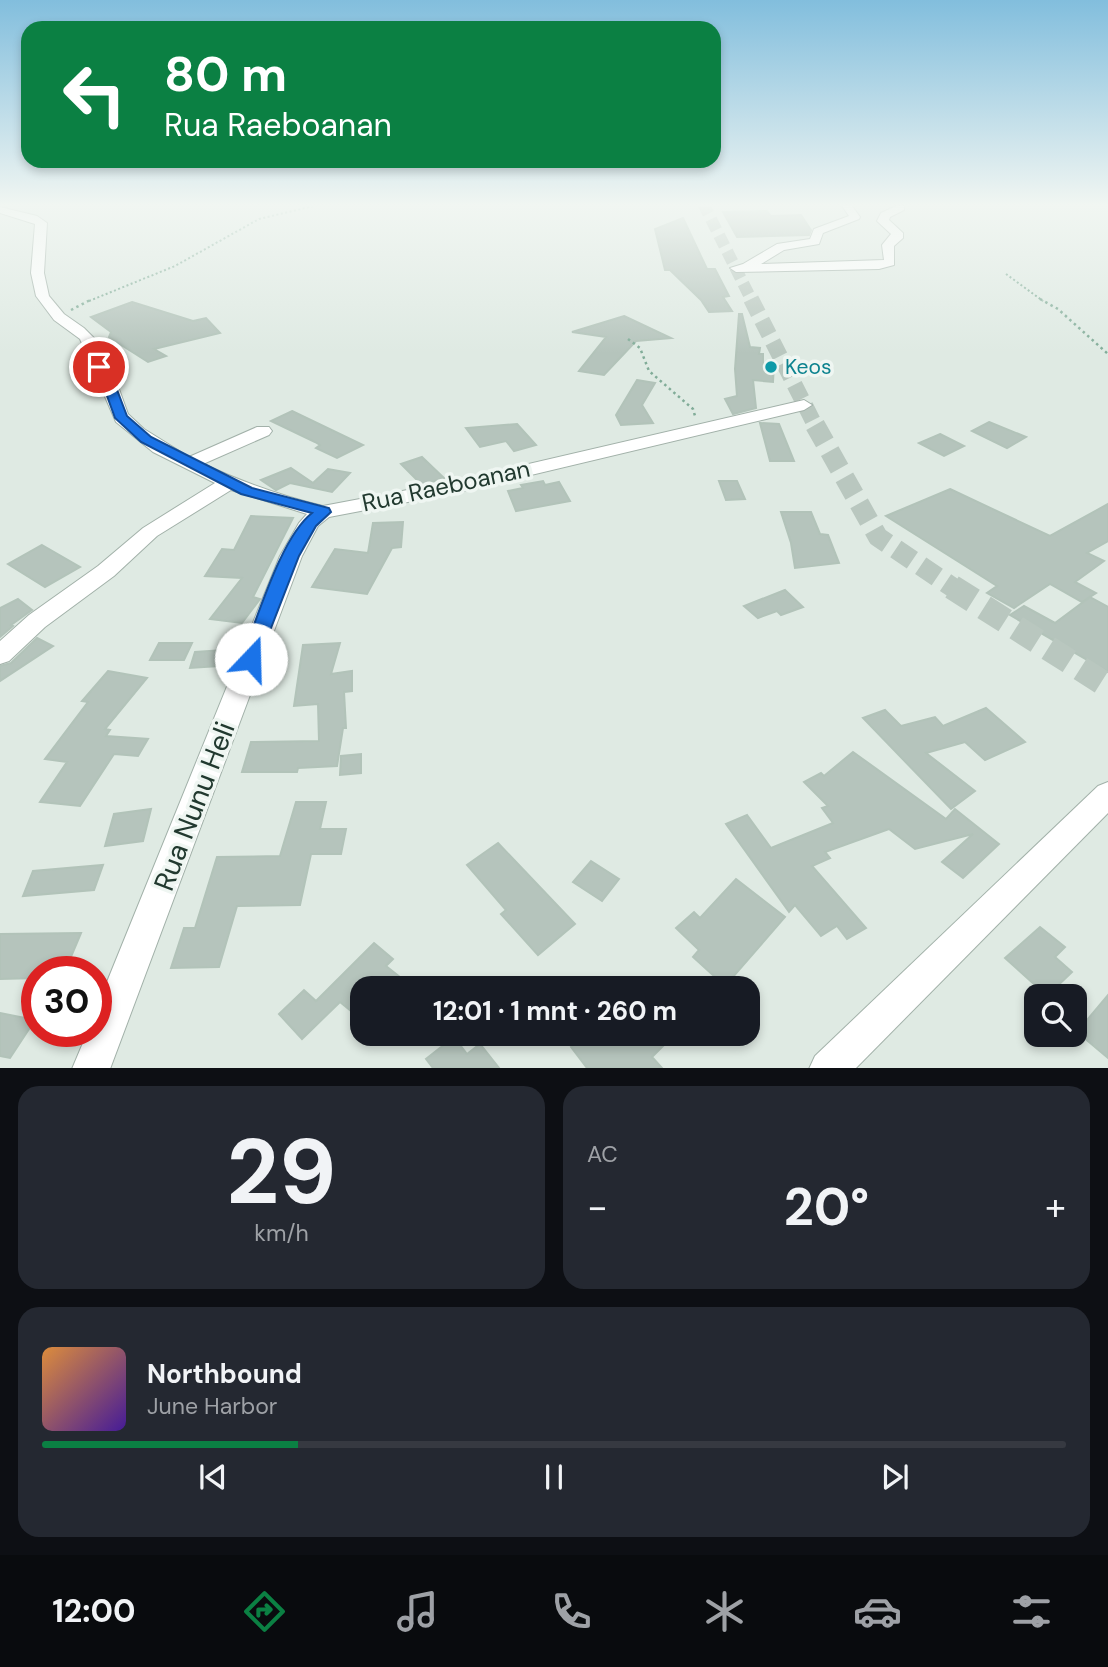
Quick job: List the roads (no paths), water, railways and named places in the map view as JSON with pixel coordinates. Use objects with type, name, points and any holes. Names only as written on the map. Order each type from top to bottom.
[{"type":"street","name":"Rua Raeboanan","points":[[39,253],[36,285],[40,294],[58,316],[86,337],[108,382],[121,418],[146,440],[247,491],[314,504],[455,487],[804,405]]},
{"type":"street","points":[[770,253],[741,268],[879,265],[890,262],[889,253]]},
{"type":"street","points":[[190,463],[263,431]]},
{"type":"street","points":[[0,655],[37,621],[106,571],[150,531],[230,482]]},
{"type":"street","name":"Rua Nunu Heli","points":[[91,1068],[291,556],[309,523],[314,504]]},
{"type":"street","points":[[829,1068],[1108,794]]},
{"type":"tunnel","points":[[728,253],[751,299]]},
{"type":"tunnel","points":[[751,299],[816,427]]},
{"type":"tunnel","points":[[815,425],[878,537],[953,587]]},
{"type":"tunnel","points":[[953,587],[1108,686]]},
{"type":"place","name":"Keos","points":[[771,367]]}]
